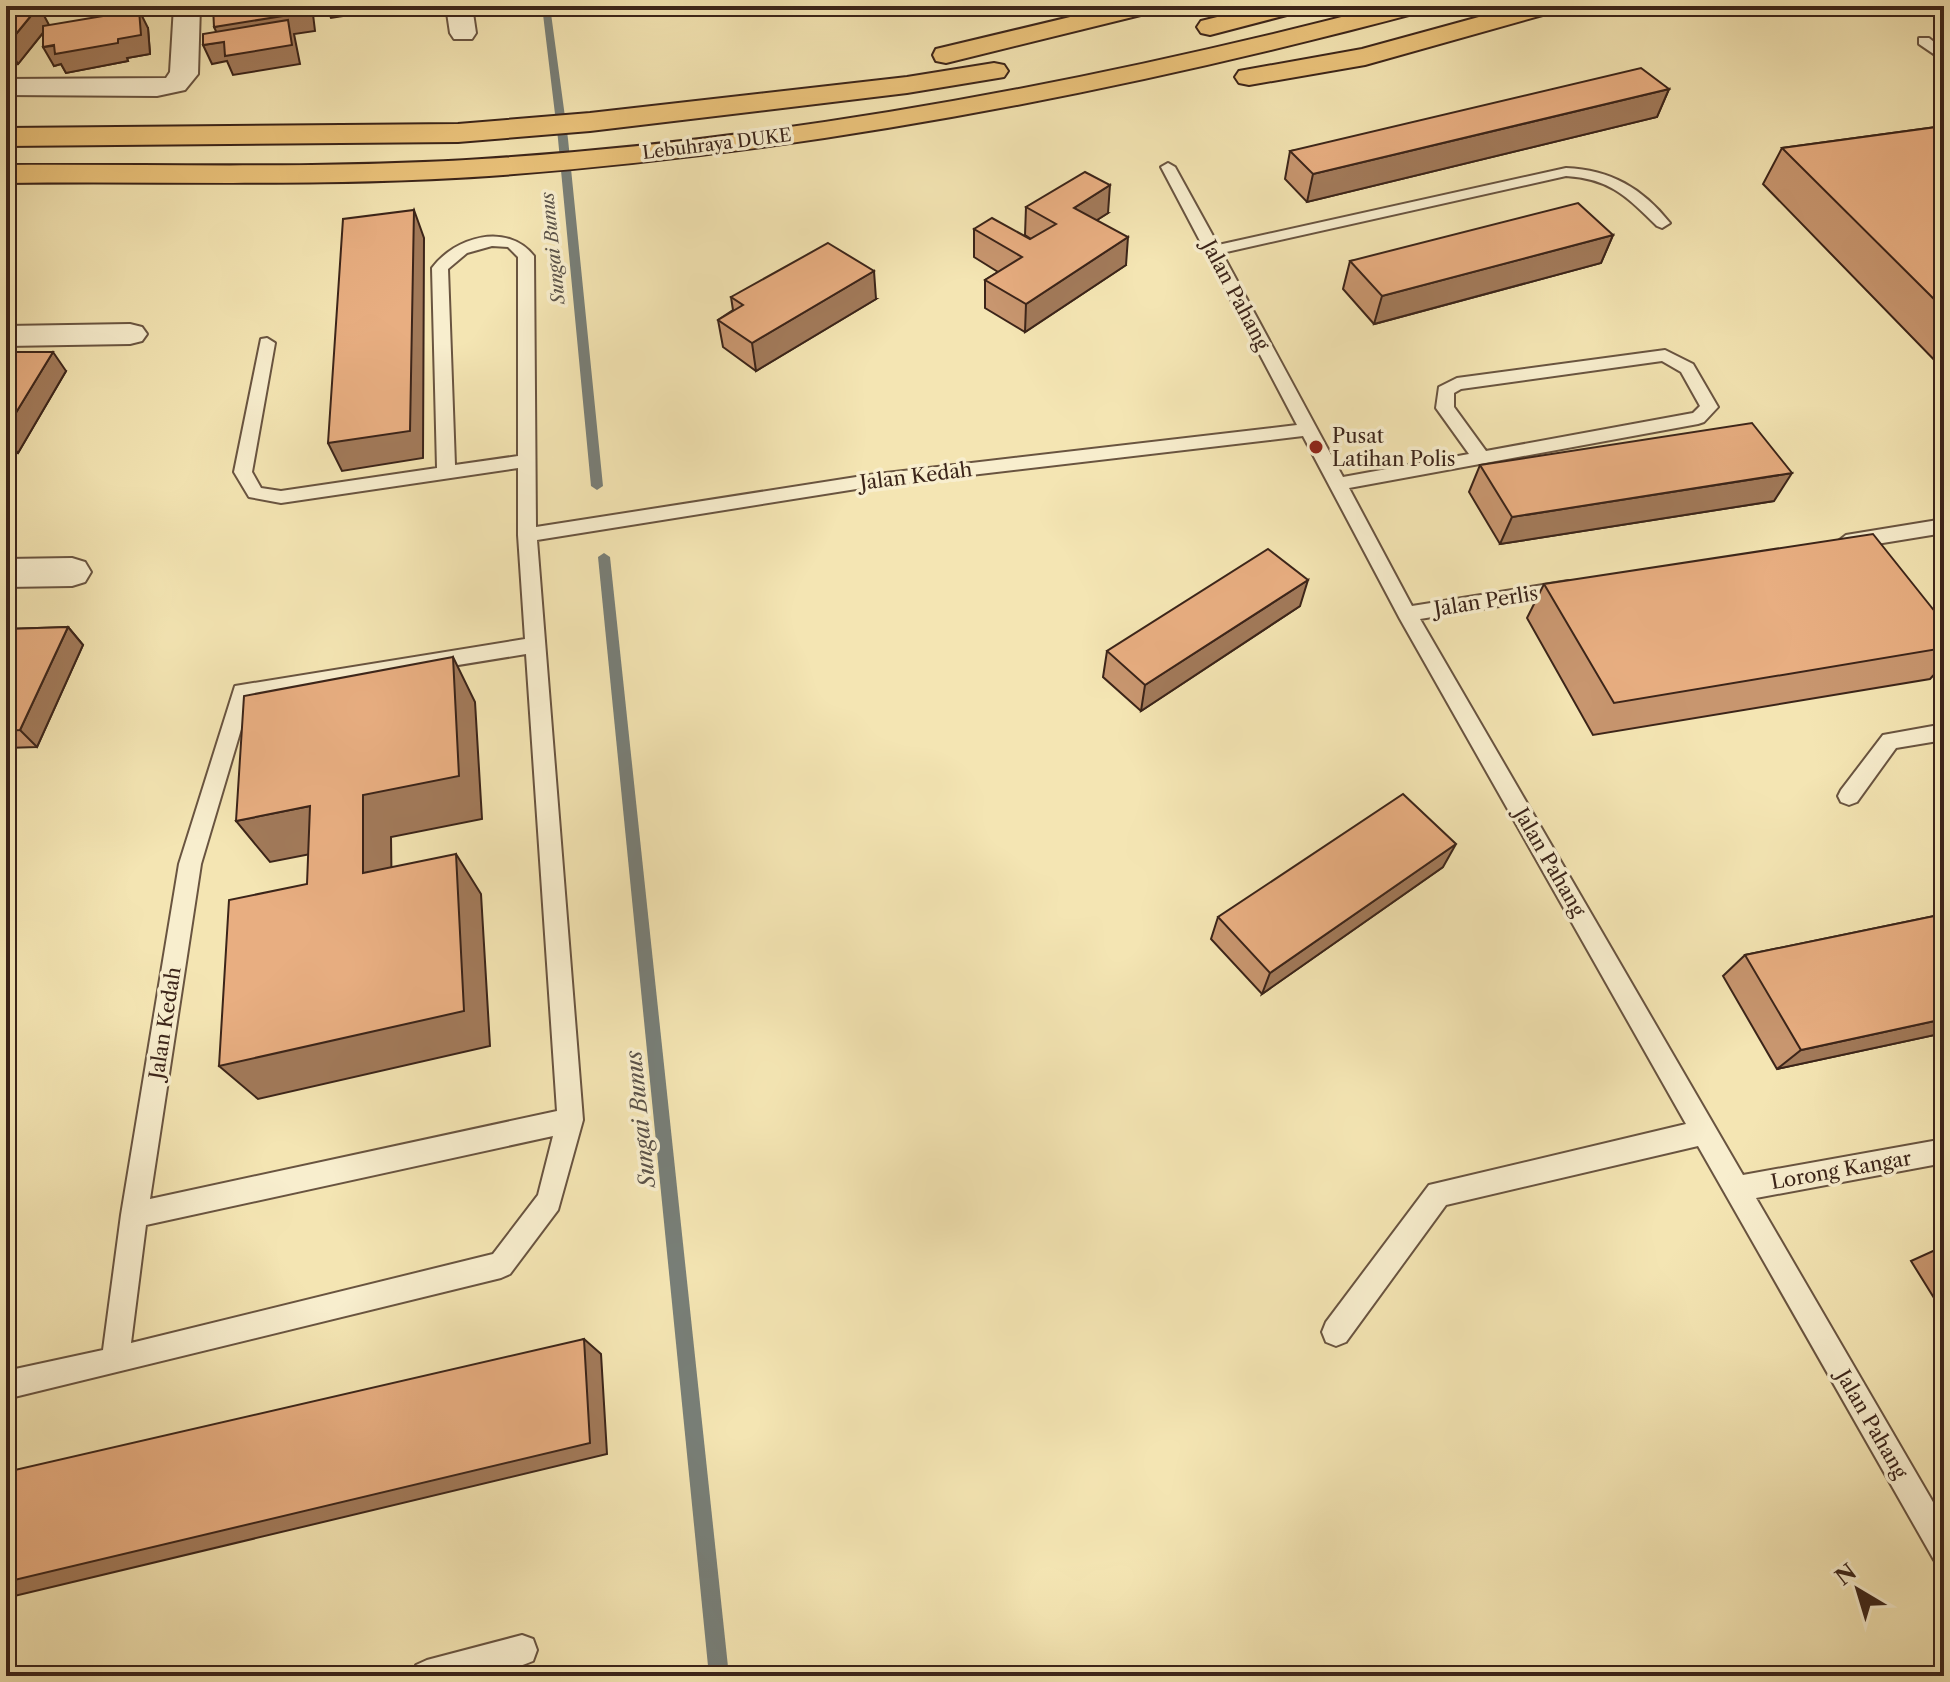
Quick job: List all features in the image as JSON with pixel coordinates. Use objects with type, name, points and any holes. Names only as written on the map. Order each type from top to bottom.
[{"type":"highway","points":[[689,109],[1009,41],[1148,6]]},
{"type":"highway","points":[[1187,32],[1293,6]]},
{"type":"highway","name":"Lebuhraya DUKE","points":[[6,174],[457,169],[599,157],[822,131],[1070,89],[1289,40],[1415,6]]},
{"type":"highway","points":[[822,131],[1003,120],[1365,57],[1548,6]]},
{"type":"highway","name":"Lebuhraya DUKE","points":[[6,137],[458,133],[590,122],[907,85],[1022,67]]},
{"type":"street","points":[[6,87],[157,88],[175,84],[184,74],[187,6]]},
{"type":"street","points":[[459,6],[463,33]]},
{"type":"street","points":[[6,336],[130,334]]},
{"type":"street","points":[[6,573],[72,572]]},
{"type":"lane","points":[[1924,41],[1944,57]]},
{"type":"lane","name":"Jalan Pahang","points":[[1168,167],[1407,614],[1944,1550]]},
{"type":"lane","points":[[1212,251],[1566,172],[1596,172],[1621,184],[1662,223]]},
{"type":"lane","points":[[6,1385],[501,1265],[549,1201],[570,1120],[527,535],[526,256],[514,244],[499,241],[458,250],[447,256],[440,268],[446,473]]},
{"type":"lane","points":[[267,343],[243,472],[255,493],[281,497],[529,460]]},
{"type":"lane","points":[[1336,484],[1698,418],[1709,407],[1687,368],[1665,355],[1457,384],[1445,391],[1445,408],[1481,457]]},
{"type":"lane","name":"Jalan Kedah","points":[[527,535],[869,481],[1306,430]]},
{"type":"lane","points":[[1821,547],[1944,526]]},
{"type":"lane","name":"Jalan Perlis","points":[[1407,614],[1591,584]]},
{"type":"lane","name":"Jalan Kedah","points":[[115,1361],[134,1215],[190,864],[242,692],[536,645]]},
{"type":"lane","points":[[1849,796],[1890,741],[1944,732]]},
{"type":"lane","points":[[134,1215],[570,1120]]},
{"type":"lane","points":[[1336,1332],[1438,1194],[1705,1132]]},
{"type":"lane","name":"Lorong Kangar","points":[[1737,1189],[1944,1151]]},
{"type":"lane","points":[[427,1676],[522,1650]]},
{"type":"building","points":[[6,6],[39,6],[7,45],[6,45]]},
{"type":"building","points":[[213,6],[307,6],[308,12],[214,27]]},
{"type":"building","points":[[139,10],[141,35],[118,39],[118,43],[55,54],[54,45],[43,47],[43,26]]},
{"type":"building","points":[[288,20],[292,45],[225,56],[224,42],[203,45],[203,34]]},
{"type":"building","points":[[1641,68],[1669,89],[1313,174],[1290,151]]},
{"type":"building","points":[[1944,126],[1944,309],[1782,148]]},
{"type":"building","points":[[1085,172],[1110,185],[1074,208],[1128,237],[1026,304],[985,280],[1022,257],[974,229],[992,218],[1030,239],[1056,224],[1026,207]]},
{"type":"building","points":[[1578,203],[1613,235],[1382,296],[1350,261]]},
{"type":"building","points":[[414,210],[410,431],[328,443],[343,219]]},
{"type":"building","points":[[828,243],[874,271],[752,343],[718,320],[743,305],[731,297]]},
{"type":"building","points":[[6,352],[53,352],[6,429]]},
{"type":"building","points":[[1752,423],[1792,473],[1512,517],[1480,465]]},
{"type":"building","points":[[1873,534],[1944,623],[1944,648],[1614,703],[1544,584]]},
{"type":"building","points":[[1268,549],[1308,580],[1145,685],[1107,651]]},
{"type":"building","points":[[68,627],[20,730],[6,731],[6,629]]},
{"type":"building","points":[[453,657],[459,776],[363,795],[363,873],[456,854],[464,1011],[219,1066],[229,900],[307,884],[310,806],[236,821],[244,696]]},
{"type":"building","points":[[1403,794],[1456,844],[1270,973],[1218,917]]},
{"type":"building","points":[[1944,914],[1944,1019],[1801,1050],[1745,955]]},
{"type":"building","points":[[584,1339],[590,1443],[6,1582],[6,1472]]},
{"type":"waterway","name":"Sungai Bunus","points":[[546,6],[563,139],[597,486]]},
{"type":"waterway","name":"Sungai Bunus","points":[[604,557],[719,1676]]},
{"type":"place","name":"Pusat Latihan Polis","points":[[1316,447]]}]
